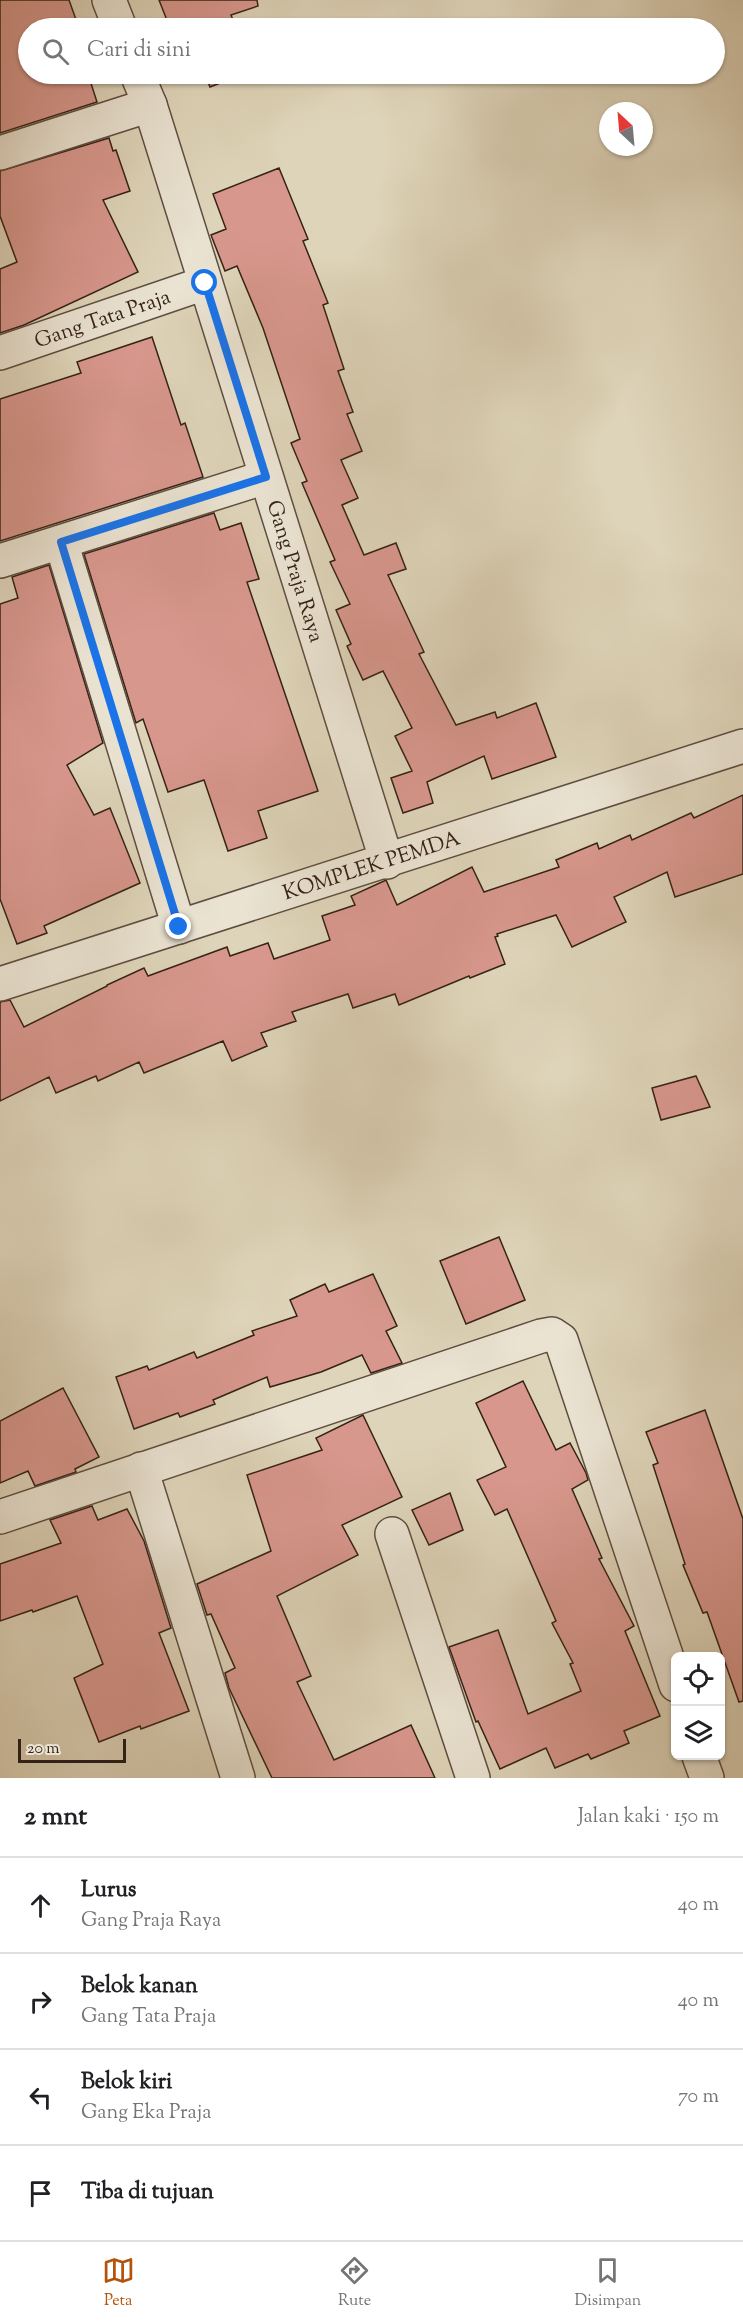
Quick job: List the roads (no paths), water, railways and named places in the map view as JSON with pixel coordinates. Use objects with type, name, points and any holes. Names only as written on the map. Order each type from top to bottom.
[{"type":"street","points":[[109,0],[116,18]]},
{"type":"street","name":"Gang Praja Raya","points":[[141,84],[150,105],[387,862]]},
{"type":"street","points":[[0,153],[150,105]]},
{"type":"street","name":"Gang Tata Praja","points":[[0,353],[205,283]]},
{"type":"street","points":[[0,561],[266,477]]},
{"type":"street","points":[[61,542],[179,927]]},
{"type":"street","name":"KOMPLEK PEMDA","points":[[1,982],[387,862],[743,746]]},
{"type":"street","points":[[0,1517],[552,1334],[561,1340],[671,1673]]},
{"type":"street","points":[[141,1469],[238,1778]]},
{"type":"street","points":[[392,1534],[473,1778]]},
{"type":"street","points":[[701,1760],[707,1778]]}]
